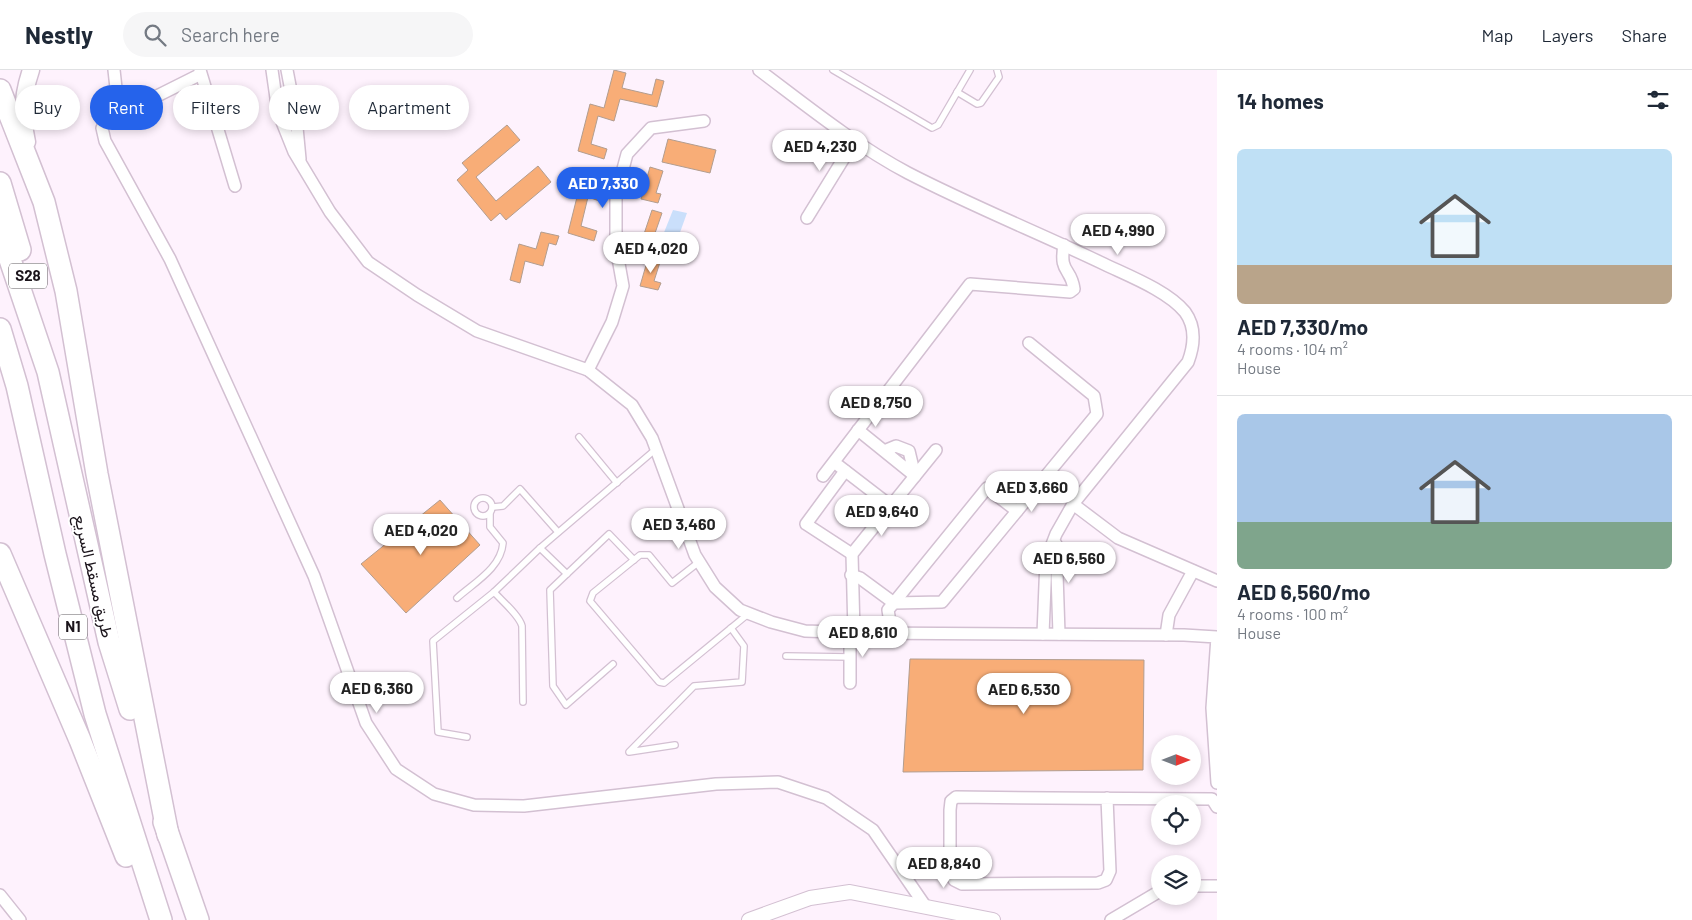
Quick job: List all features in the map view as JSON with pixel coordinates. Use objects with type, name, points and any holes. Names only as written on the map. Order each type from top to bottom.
[{"type":"highway","points":[[0,90],[44,202],[66,291],[97,474],[168,835]]},
{"type":"highway","name":"S28","points":[[0,183],[30,284],[48,372]]},
{"type":"highway","name":"طريق مسقط السريع","points":[[0,230],[48,372],[109,642],[168,835],[198,920]]},
{"type":"highway","name":"طريق مسقط السريع","points":[[0,329],[18,386],[34,469],[94,714],[161,920]]},
{"type":"highway","points":[[0,373],[34,469]]},
{"type":"highway","points":[[0,554],[95,776],[149,920]]},
{"type":"main road","points":[[31,70],[24,99],[24,131],[44,202]]},
{"type":"street","points":[[114,70],[116,85]]},
{"type":"street","points":[[272,70],[282,125],[294,152],[300,159],[330,212],[368,262],[477,330],[588,370],[632,405],[652,438],[699,562],[715,587],[740,610],[771,622],[805,631],[892,634],[1059,634],[1217,637],[1212,708],[1217,783]]},
{"type":"street","points":[[287,70],[300,159]]},
{"type":"street","points":[[759,70],[833,126],[908,173],[1064,245],[1170,298],[1186,313],[1193,329],[1193,348],[1188,362],[1073,504],[1056,534],[1046,560],[1043,634]]},
{"type":"street","points":[[163,91],[200,72],[235,186]]},
{"type":"street","points":[[588,370],[612,322],[623,286],[616,247],[616,195],[627,154],[651,128],[704,121]]},
{"type":"street","points":[[102,130],[105,141],[170,259],[314,576],[366,722],[396,769],[434,794],[474,805],[524,806],[716,784],[778,782],[826,798],[873,830],[926,907]]},
{"type":"street","points":[[808,218],[855,140]]},
{"type":"street","points":[[823,476],[970,284],[1070,292],[1074,289],[1073,282],[1062,263],[1064,245]]},
{"type":"street","points":[[851,575],[860,578],[894,603],[942,602],[1098,414],[1094,396],[1029,343]]},
{"type":"street","points":[[858,430],[884,451],[896,446],[909,451],[915,476]]},
{"type":"street","points":[[850,683],[852,554],[936,450]]},
{"type":"street","points":[[833,462],[891,506]]},
{"type":"street","points":[[844,471],[806,524],[852,554]]},
{"type":"street","points":[[892,634],[888,610],[987,488],[1017,511]]},
{"type":"street","points":[[1073,504],[1118,538],[1217,581]]},
{"type":"street","points":[[1056,534],[1055,570],[1059,634]]},
{"type":"street","points":[[1166,635],[1169,615],[1193,571]]},
{"type":"street","points":[[1107,798],[1110,871],[1106,880],[1098,883],[962,884],[954,880],[950,871],[950,810],[951,801],[956,797],[1212,798],[1217,807]]},
{"type":"street","points":[[1201,886],[1217,886]]},
{"type":"street","points":[[749,920],[810,898],[850,892],[993,920]]},
{"type":"street","points":[[0,895],[20,920]]},
{"type":"street","points":[[1111,920],[1151,896]]},
{"type":"lane","points":[[833,70],[932,128],[938,125],[970,70]]},
{"type":"lane","points":[[957,92],[975,103],[981,103],[999,77],[997,70]]},
{"type":"lane","points":[[579,437],[617,483]]},
{"type":"lane","points":[[467,736],[438,732],[433,641],[494,592],[558,532],[656,449]]},
{"type":"lane","points":[[493,507],[503,506],[520,489],[558,532]]},
{"type":"lane","points":[[457,598],[496,564],[502,552],[503,542],[490,527],[490,513],[493,507],[490,500],[484,498],[476,500],[473,507],[476,513],[483,516],[490,513]]},
{"type":"lane","points":[[613,664],[566,705],[553,686],[550,590],[609,534],[634,560]]},
{"type":"lane","points":[[540,548],[566,574]]},
{"type":"lane","points":[[699,562],[672,583],[649,555],[640,554],[593,593],[590,601],[659,682],[664,683],[670,681],[748,614]]},
{"type":"lane","points":[[494,592],[509,610],[517,616],[522,626],[523,702]]},
{"type":"lane","points":[[675,745],[629,752],[694,686],[742,682],[744,646],[732,628]]},
{"type":"lane","points":[[786,656],[850,657]]},
{"type":"water","points":[[673,210],[687,213],[678,238],[663,235]]},
{"type":"building","points":[[614,70],[626,73],[622,88],[652,95],[656,79],[664,81],[657,107],[620,99],[614,121],[598,116],[591,144],[607,149],[604,159],[578,151],[590,104],[604,108]]},
{"type":"building","points":[[507,125],[520,140],[476,177],[496,201],[538,166],[551,182],[506,220],[500,213],[491,221],[457,180],[468,170],[462,163]]},
{"type":"building","points":[[668,139],[716,150],[710,173],[662,162]]},
{"type":"building","points":[[650,167],[663,171],[656,193],[661,194],[658,203],[641,199]]},
{"type":"building","points":[[580,185],[607,193],[605,203],[588,197],[581,226],[597,231],[594,241],[568,233]]},
{"type":"building","points":[[652,210],[662,213],[654,236],[661,238],[658,247],[641,243]]},
{"type":"building","points":[[541,232],[559,236],[556,245],[549,243],[543,266],[525,261],[520,283],[510,280],[519,244],[536,249]]},
{"type":"building","points":[[649,255],[661,259],[654,281],[661,283],[658,290],[640,286]]},
{"type":"building","points":[[440,500],[480,545],[406,613],[361,564]]},
{"type":"building","points":[[910,659],[1144,660],[1143,770],[903,772]]}]
